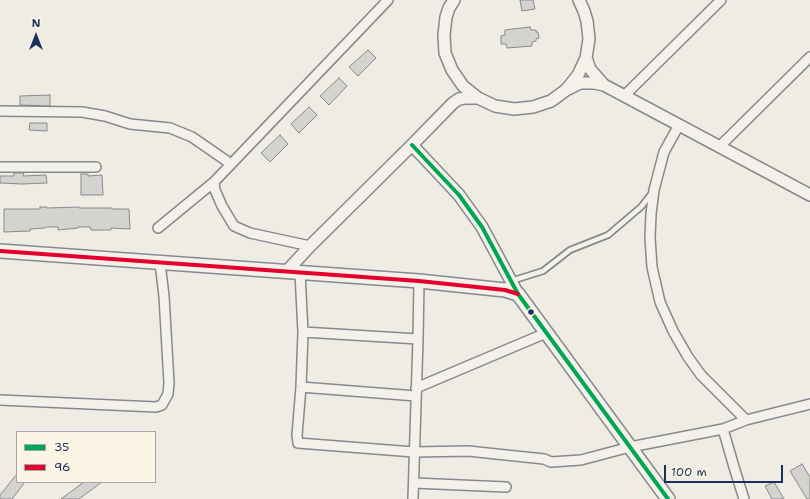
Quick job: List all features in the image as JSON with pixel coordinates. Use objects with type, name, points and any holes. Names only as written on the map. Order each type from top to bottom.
[{"type":"main road","points":[[0,251],[418,281],[505,290],[518,294],[668,499]]},
{"type":"street","points":[[158,228],[214,182],[388,0]]},
{"type":"street","points":[[449,3],[444,26],[444,44],[448,62],[456,78],[470,93],[495,106],[524,109],[546,103],[559,96],[578,75],[586,58],[589,30],[584,11],[578,0]]},
{"type":"street","points":[[624,96],[721,0]]},
{"type":"street","points":[[719,146],[810,57]]},
{"type":"street","points":[[586,58],[590,69],[604,85],[810,195]]},
{"type":"street","points":[[453,103],[457,92],[456,78]]},
{"type":"street","points":[[566,90],[580,83],[604,85]]},
{"type":"street","points":[[286,272],[310,246],[453,103],[459,99],[478,98]]},
{"type":"street","points":[[0,111],[82,112],[106,116],[130,124],[170,128],[192,136],[231,164]]},
{"type":"street","points":[[678,125],[664,152],[654,190],[651,214],[650,238],[652,267],[660,302],[672,331],[701,375],[746,420]]},
{"type":"street","points":[[412,145],[459,195],[482,227],[518,294]]},
{"type":"street","points":[[0,167],[96,167]]},
{"type":"street","points":[[214,182],[222,206],[234,226],[250,233],[310,246]]},
{"type":"street","points":[[0,400],[156,407],[162,405],[168,394],[169,383],[164,296],[160,263]]},
{"type":"street","points":[[300,273],[303,332],[301,388],[297,435],[298,443],[414,452],[468,451],[544,459],[551,462],[581,460],[630,447],[723,428],[746,420],[810,404]]},
{"type":"street","points":[[413,499],[418,339],[418,281]]},
{"type":"street","points":[[303,332],[418,339]]},
{"type":"street","points":[[301,388],[416,392],[546,333]]},
{"type":"street","points":[[723,428],[744,499]]},
{"type":"street","points":[[414,483],[506,487]]},
{"type":"lane","points":[[511,281],[543,271],[570,250],[608,235],[641,207],[654,190]]},
{"type":"building","points":[[520,0],[533,0],[535,9],[522,11]]},
{"type":"building","points":[[530,27],[531,30],[536,30],[536,32],[538,32],[539,38],[532,42],[532,46],[507,48],[506,44],[501,44],[501,36],[505,35],[505,30]]},
{"type":"building","points":[[368,50],[376,58],[358,76],[349,67]]},
{"type":"building","points":[[339,78],[347,86],[329,105],[320,96]]},
{"type":"building","points":[[50,95],[50,106],[20,105],[20,96]]},
{"type":"building","points":[[309,107],[317,115],[299,133],[291,124]]},
{"type":"building","points":[[30,123],[47,123],[47,131],[29,130]]},
{"type":"building","points":[[280,135],[288,144],[270,162],[261,153]]},
{"type":"building","points":[[14,173],[24,173],[23,176],[46,175],[47,183],[0,183],[0,176],[14,176]]},
{"type":"building","points":[[81,174],[88,174],[88,176],[102,175],[103,195],[81,195]]},
{"type":"building","points":[[40,207],[129,209],[130,229],[111,228],[111,230],[91,230],[90,227],[78,227],[58,230],[58,227],[46,227],[30,229],[30,231],[4,232],[4,209],[40,209]]},
{"type":"building","points":[[802,464],[810,477],[810,499],[807,499],[790,471]]},
{"type":"building","points":[[16,475],[16,483],[24,483],[12,499],[0,499],[0,495]]},
{"type":"building","points":[[774,482],[784,499],[772,499],[765,486]]},
{"type":"building","points":[[83,483],[101,483],[79,499],[61,499]]},
{"type":"transit line","name":"35","points":[[412,145],[459,195],[482,227],[518,294],[668,499]]},
{"type":"transit line","name":"96","points":[[0,251],[419,281],[505,290],[518,294]]}]
